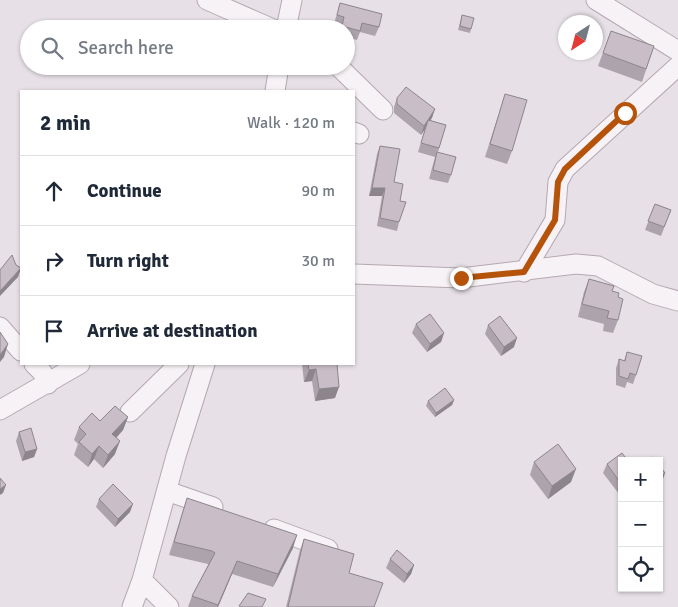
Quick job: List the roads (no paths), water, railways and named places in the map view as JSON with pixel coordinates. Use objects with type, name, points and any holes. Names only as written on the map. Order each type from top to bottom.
[{"type":"street","points":[[288,20],[292,0]]},
{"type":"street","points":[[596,0],[678,50]]},
{"type":"street","points":[[215,2],[254,20]]},
{"type":"street","points":[[524,272],[555,220],[558,182],[565,169],[678,66]]},
{"type":"street","points":[[275,90],[278,75]]},
{"type":"street","points":[[347,75],[383,110]]},
{"type":"street","points":[[355,274],[461,278],[524,272],[576,264],[598,266],[653,294],[678,301]]},
{"type":"street","points":[[0,327],[20,350]]},
{"type":"street","points":[[35,365],[42,372],[48,384]]},
{"type":"street","points":[[0,410],[78,365]]},
{"type":"street","points":[[130,412],[178,365]]},
{"type":"street","points":[[132,607],[142,580],[205,365]]},
{"type":"street","points":[[167,491],[230,514]]},
{"type":"street","points":[[258,523],[330,550]]},
{"type":"street","points":[[142,580],[169,607]]}]
